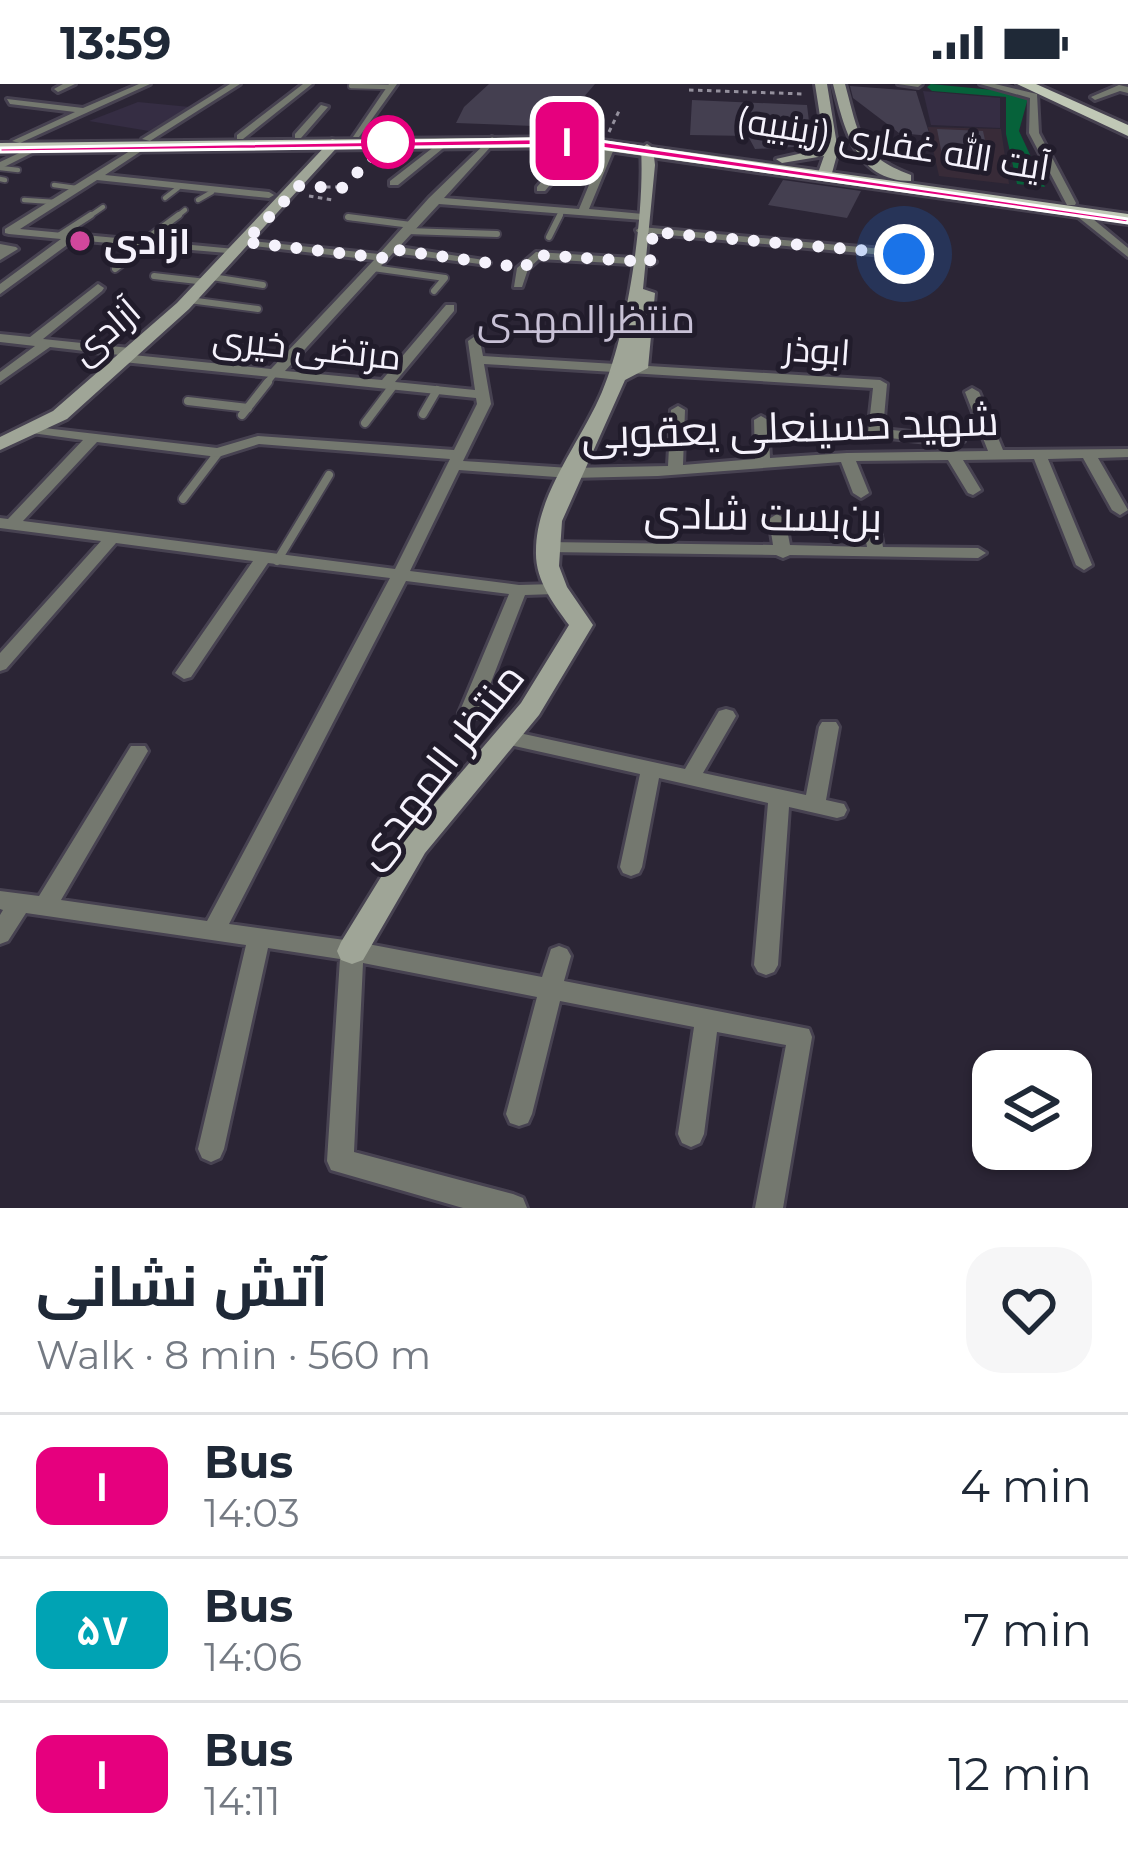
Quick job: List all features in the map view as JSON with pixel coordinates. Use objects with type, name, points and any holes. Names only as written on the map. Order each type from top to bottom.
[{"type":"main road","points":[[1021,84],[1075,107],[1128,121]]},
{"type":"main road","points":[[1038,84],[1128,121]]},
{"type":"main road","points":[[1054,84],[1128,121]]},
{"type":"main road","points":[[1064,84],[1095,97],[1128,121]]},
{"type":"main road","name":"آیت الله غفاری (زینبیه)","points":[[6,144],[535,133],[829,163],[1074,207]]},
{"type":"main road","name":"آیت الله غفاری (زینبیه)","points":[[248,139],[609,140],[656,153],[829,163],[1128,215]]},
{"type":"main road","name":"آیت الله غفاری (زینبیه)","points":[[6,144],[37,148],[145,142]]},
{"type":"street","points":[[58,89],[71,84]]},
{"type":"street","points":[[6,144],[146,84]]},
{"type":"street","points":[[5,234],[236,84]]},
{"type":"street","points":[[248,139],[308,84]]},
{"type":"street","points":[[839,84],[859,154],[879,169],[905,178]]},
{"type":"street","points":[[902,84],[919,84]]},
{"type":"street","points":[[984,84],[1034,96],[1034,133],[1074,207],[1128,254]]},
{"type":"street","points":[[356,135],[392,85]]},
{"type":"street","points":[[1095,97],[1119,88],[1128,90]]},
{"type":"street","points":[[822,89],[829,163],[859,154]]},
{"type":"street","points":[[4,100],[85,110]]},
{"type":"street","points":[[298,136],[324,107]]},
{"type":"street","points":[[274,374],[492,140]]},
{"type":"street","points":[[582,213],[609,140]]},
{"type":"street","points":[[394,184],[447,141]]},
{"type":"street","name":"آزادی","points":[[3,440],[60,415],[189,300],[336,142]]},
{"type":"street","points":[[541,189],[580,142]]},
{"type":"street","points":[[0,167],[37,148]]},
{"type":"street","points":[[477,360],[625,371],[656,153]]},
{"type":"street","points":[[94,177],[269,196]]},
{"type":"street","points":[[433,200],[582,213],[646,226],[904,254]]},
{"type":"street","points":[[5,234],[484,262]]},
{"type":"street","points":[[0,290],[66,236]]},
{"type":"street","points":[[0,247],[12,249],[0,257]]},
{"type":"street","points":[[518,284],[536,255],[644,261]]},
{"type":"street","points":[[0,378],[98,288]]},
{"type":"street","points":[[389,385],[450,308]]},
{"type":"street","name":"مرتضی خیری","points":[[0,338],[274,374],[484,395]]},
{"type":"street","points":[[214,930],[456,460],[484,395],[475,341]]},
{"type":"street","name":"ابوذر","points":[[625,371],[880,384],[875,433],[955,448]]},
{"type":"street","name":"منتظر المهدی","points":[[352,951],[422,836],[510,738],[563,666],[581,626],[555,589],[546,547],[570,472],[625,371]]},
{"type":"street","points":[[972,392],[997,454]]},
{"type":"street","points":[[675,470],[678,410]]},
{"type":"street","points":[[761,420],[763,462]]},
{"type":"street","name":"شهید حسینعلی یعقوبی","points":[[32,429],[218,453],[258,440],[570,472],[675,470],[955,448],[997,454],[1128,452]]},
{"type":"street","points":[[5,524],[94,437]]},
{"type":"street","points":[[955,448],[973,490]]},
{"type":"street","points":[[1088,453],[1120,510]]},
{"type":"street","points":[[1039,454],[1084,565]]},
{"type":"street","points":[[847,458],[861,494]]},
{"type":"street","points":[[777,519],[783,553]]},
{"type":"street","points":[[5,524],[519,590],[555,589]]},
{"type":"street","points":[[871,525],[876,554]]},
{"type":"street","points":[[0,665],[112,538]]},
{"type":"street","name":"بن‌بست شادی","points":[[546,547],[978,553]]},
{"type":"street","points":[[184,673],[270,560]]},
{"type":"street","points":[[469,713],[519,590]]},
{"type":"street","points":[[692,776],[726,716]]},
{"type":"street","points":[[510,738],[826,808],[829,727]]},
{"type":"street","points":[[0,934],[138,751]]},
{"type":"street","points":[[631,867],[651,766]]},
{"type":"street","points":[[766,965],[779,797]]},
{"type":"street","points":[[22,903],[352,951],[800,1037],[769,1208]]},
{"type":"street","points":[[211,1149],[259,937]]},
{"type":"street","points":[[352,951],[340,1161],[514,1208]]},
{"type":"street","points":[[519,1114],[560,956]]},
{"type":"street","points":[[691,1134],[707,1019]]},
{"type":"lane","points":[[351,86],[392,85]]},
{"type":"lane","points":[[0,167],[18,170]]},
{"type":"lane","points":[[53,185],[76,188]]},
{"type":"lane","points":[[165,198],[178,188]]},
{"type":"lane","points":[[198,200],[212,192]]},
{"type":"lane","points":[[24,200],[55,202]]},
{"type":"lane","points":[[66,236],[103,207]]},
{"type":"lane","points":[[115,269],[185,210]]},
{"type":"lane","points":[[549,236],[562,212]]},
{"type":"lane","points":[[348,217],[409,228],[497,233]]},
{"type":"lane","points":[[382,258],[445,278],[434,291]]},
{"type":"lane","points":[[154,276],[263,285]]},
{"type":"lane","points":[[189,300],[258,309]]},
{"type":"lane","points":[[188,401],[245,411],[274,374]]},
{"type":"lane","points":[[365,423],[389,385]]},
{"type":"lane","points":[[423,414],[437,390]]},
{"type":"lane","points":[[183,499],[218,453]]},
{"type":"lane","points":[[270,560],[329,476]]},
{"type":"path","points":[[688,90],[822,89]]},
{"type":"path","points":[[609,140],[619,111]]},
{"type":"path","points":[[535,133],[541,112]]},
{"type":"path","points":[[296,190],[342,188]]},
{"type":"path","points":[[296,190],[333,200]]},
{"type":"shaded area","points":[[923,91],[1000,98],[1000,128],[931,125]]},
{"type":"shaded area","points":[[138,102],[190,107],[149,131],[89,121]]},
{"type":"shaded area","points":[[928,127],[1001,129],[1009,184],[939,176]]},
{"type":"green space","points":[[927,87],[1024,93],[1028,98],[1019,131],[1045,187],[1017,184],[1006,134],[1006,97],[932,91]]},
{"type":"building","points":[[489,84],[595,84],[558,127],[456,123],[464,107]]},
{"type":"building","points":[[850,86],[916,91],[930,136],[899,133],[853,98]]},
{"type":"building","points":[[692,100],[807,105],[812,146],[755,149],[748,136],[690,135]]},
{"type":"building","points":[[937,129],[983,131],[989,159],[975,159],[978,173],[960,158],[942,155]]},
{"type":"building","points":[[783,180],[861,191],[847,218],[768,205]]},
{"type":"bus line","name":"۱","points":[[0,148],[580,142],[1128,219]]},
{"type":"place","name":"ازادی","points":[[80,241]]},
{"type":"district","name":"منتظرالمهدی","points":[[586,319]]},
{"type":"route","points":[[388,142],[342,188],[299,186],[245,242],[382,258],[390,249],[524,268],[536,255],[650,262],[653,232],[904,254]]}]
